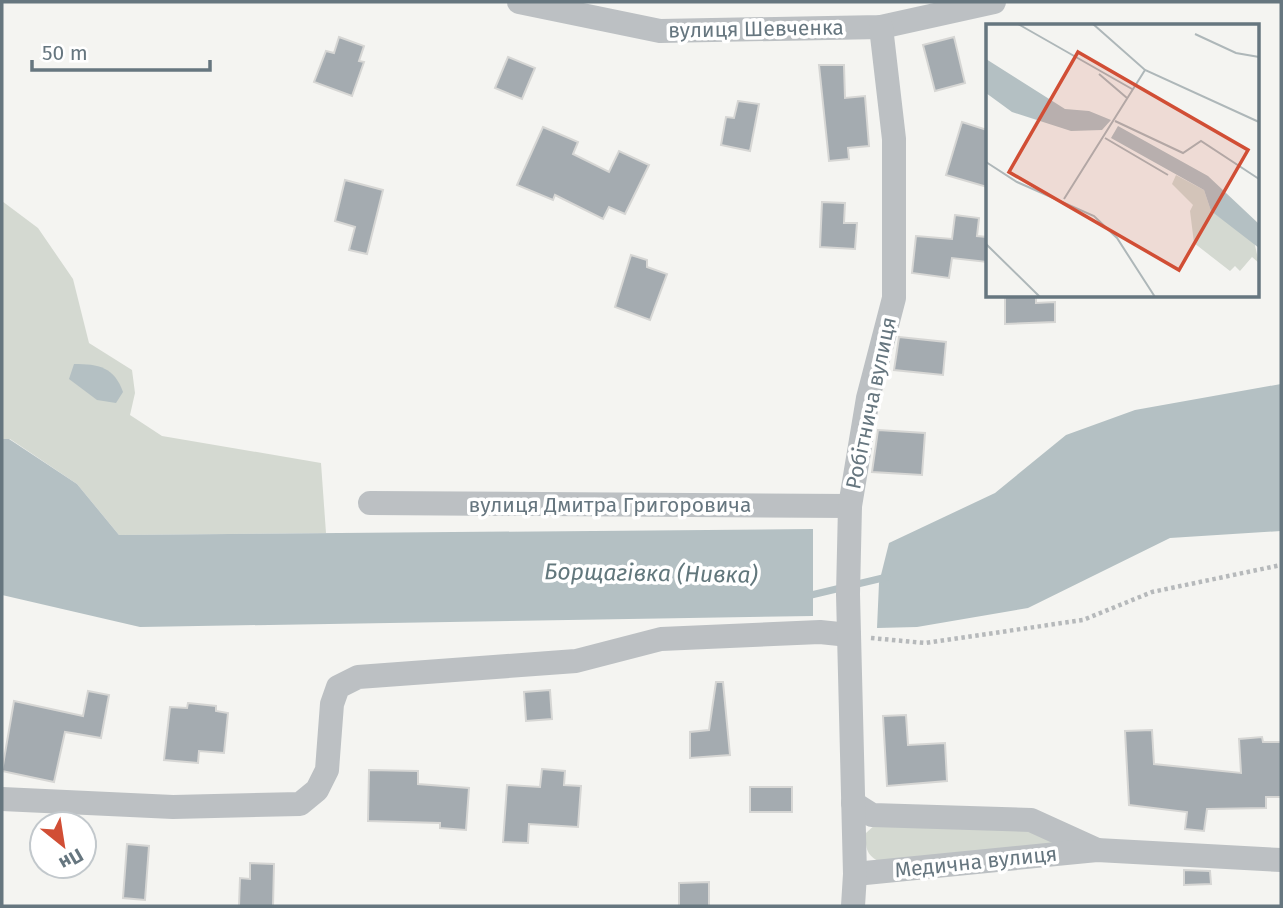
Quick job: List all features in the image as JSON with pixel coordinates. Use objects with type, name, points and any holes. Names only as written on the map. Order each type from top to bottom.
[{"type":"street","name":"вулиця Шевченка","points":[[519,2],[660,31],[881,27],[993,2]]},
{"type":"street","name":"Робітнича вулиця","points":[[853,906],[855,874],[847,588],[850,506],[868,398],[894,298],[894,139],[881,27]]},
{"type":"street","name":"вулиця Дмитра Григоровича","points":[[370,503],[850,506]]},
{"type":"street","points":[[2,799],[173,807],[300,804],[317,790],[327,770],[332,704],[338,687],[358,677],[576,661],[661,639],[820,632],[849,635]]},
{"type":"street","name":"Медична вулиця","points":[[853,803],[872,815],[1031,820],[1097,850]]},
{"type":"street","name":"Медична вулиця","points":[[855,874],[1097,850],[1281,860]]},
{"type":"path","points":[[849,635],[925,643],[1083,620],[1152,592],[1281,565]]},
{"type":"shaded area","points":[[2,201],[38,228],[73,279],[89,343],[132,370],[135,393],[130,415],[162,436],[321,463],[326,533],[119,535],[77,484],[10,439],[2,439]]},
{"type":"shaded area","points":[[877,823],[1030,825],[1069,844],[882,863],[870,855],[866,844],[866,833]]},
{"type":"water","points":[[74,364],[98,366],[110,372],[123,392],[116,403],[97,400],[69,379]]},
{"type":"water","points":[[1281,384],[1281,531],[1170,538],[1028,608],[917,627],[877,628],[879,583],[889,543],[995,493],[1066,435],[1135,410]]},
{"type":"water","points":[[2,439],[9,439],[77,484],[119,535],[813,529],[813,616],[140,627],[2,595]]},
{"type":"building","points":[[339,37],[364,46],[359,61],[364,62],[352,96],[314,82],[326,51],[334,53]]},
{"type":"building","points":[[954,37],[965,83],[935,91],[923,45]]},
{"type":"building","points":[[508,57],[535,68],[522,99],[495,88]]},
{"type":"building","points":[[819,65],[844,65],[845,98],[865,96],[869,146],[848,148],[849,159],[829,161]]},
{"type":"building","points":[[738,101],[759,104],[750,151],[721,145],[726,117],[734,118]]},
{"type":"building","points":[[962,122],[986,130],[986,187],[946,175]]},
{"type":"building","points":[[543,127],[578,142],[573,154],[609,172],[619,151],[649,165],[625,214],[609,207],[603,219],[555,195],[553,200],[517,185]]},
{"type":"building","points":[[345,180],[383,190],[367,254],[349,250],[355,227],[335,221]]},
{"type":"building","points":[[822,202],[845,203],[844,223],[857,223],[855,249],[820,247]]},
{"type":"building","points":[[955,215],[979,218],[977,236],[986,237],[986,262],[952,258],[949,278],[912,273],[916,236],[952,239]]},
{"type":"building","points":[[631,255],[647,260],[647,267],[667,274],[650,320],[615,307]]},
{"type":"building","points":[[1005,298],[1036,298],[1036,303],[1055,302],[1055,322],[1005,324]]},
{"type":"building","points":[[899,337],[946,342],[943,375],[894,370]]},
{"type":"building","points":[[878,430],[925,433],[922,475],[872,472]]},
{"type":"building","points":[[716,682],[723,682],[730,755],[690,758],[690,732],[709,730]]},
{"type":"building","points":[[550,690],[552,719],[526,721],[524,692]]},
{"type":"building","points":[[88,691],[109,695],[101,738],[65,732],[54,782],[2,771],[14,701],[83,716]]},
{"type":"building","points":[[188,703],[216,706],[216,711],[228,713],[224,753],[199,751],[198,763],[164,760],[170,707],[187,708]]},
{"type":"building","points":[[906,715],[908,745],[945,743],[947,781],[887,786],[883,716]]},
{"type":"building","points":[[1152,730],[1154,764],[1241,773],[1239,739],[1262,737],[1263,742],[1281,742],[1281,797],[1266,797],[1266,808],[1207,809],[1204,831],[1185,829],[1187,812],[1129,805],[1125,731]]},
{"type":"building","points":[[542,769],[565,771],[564,785],[581,786],[578,827],[529,824],[528,843],[503,842],[507,785],[540,787]]},
{"type":"building","points":[[369,770],[418,771],[418,784],[469,788],[466,830],[440,828],[440,823],[368,821]]},
{"type":"building","points":[[750,787],[792,787],[792,812],[750,812]]},
{"type":"building","points":[[127,844],[149,846],[145,900],[123,898]]},
{"type":"building","points":[[250,863],[274,864],[273,906],[239,906],[240,878],[250,879]]},
{"type":"building","points":[[1184,870],[1210,871],[1211,884],[1184,885]]},
{"type":"building","points":[[709,882],[709,906],[679,906],[679,883]]},
{"type":"waterway","name":"Борщагівка (Нивка)","points":[[807,596],[887,577]]}]
